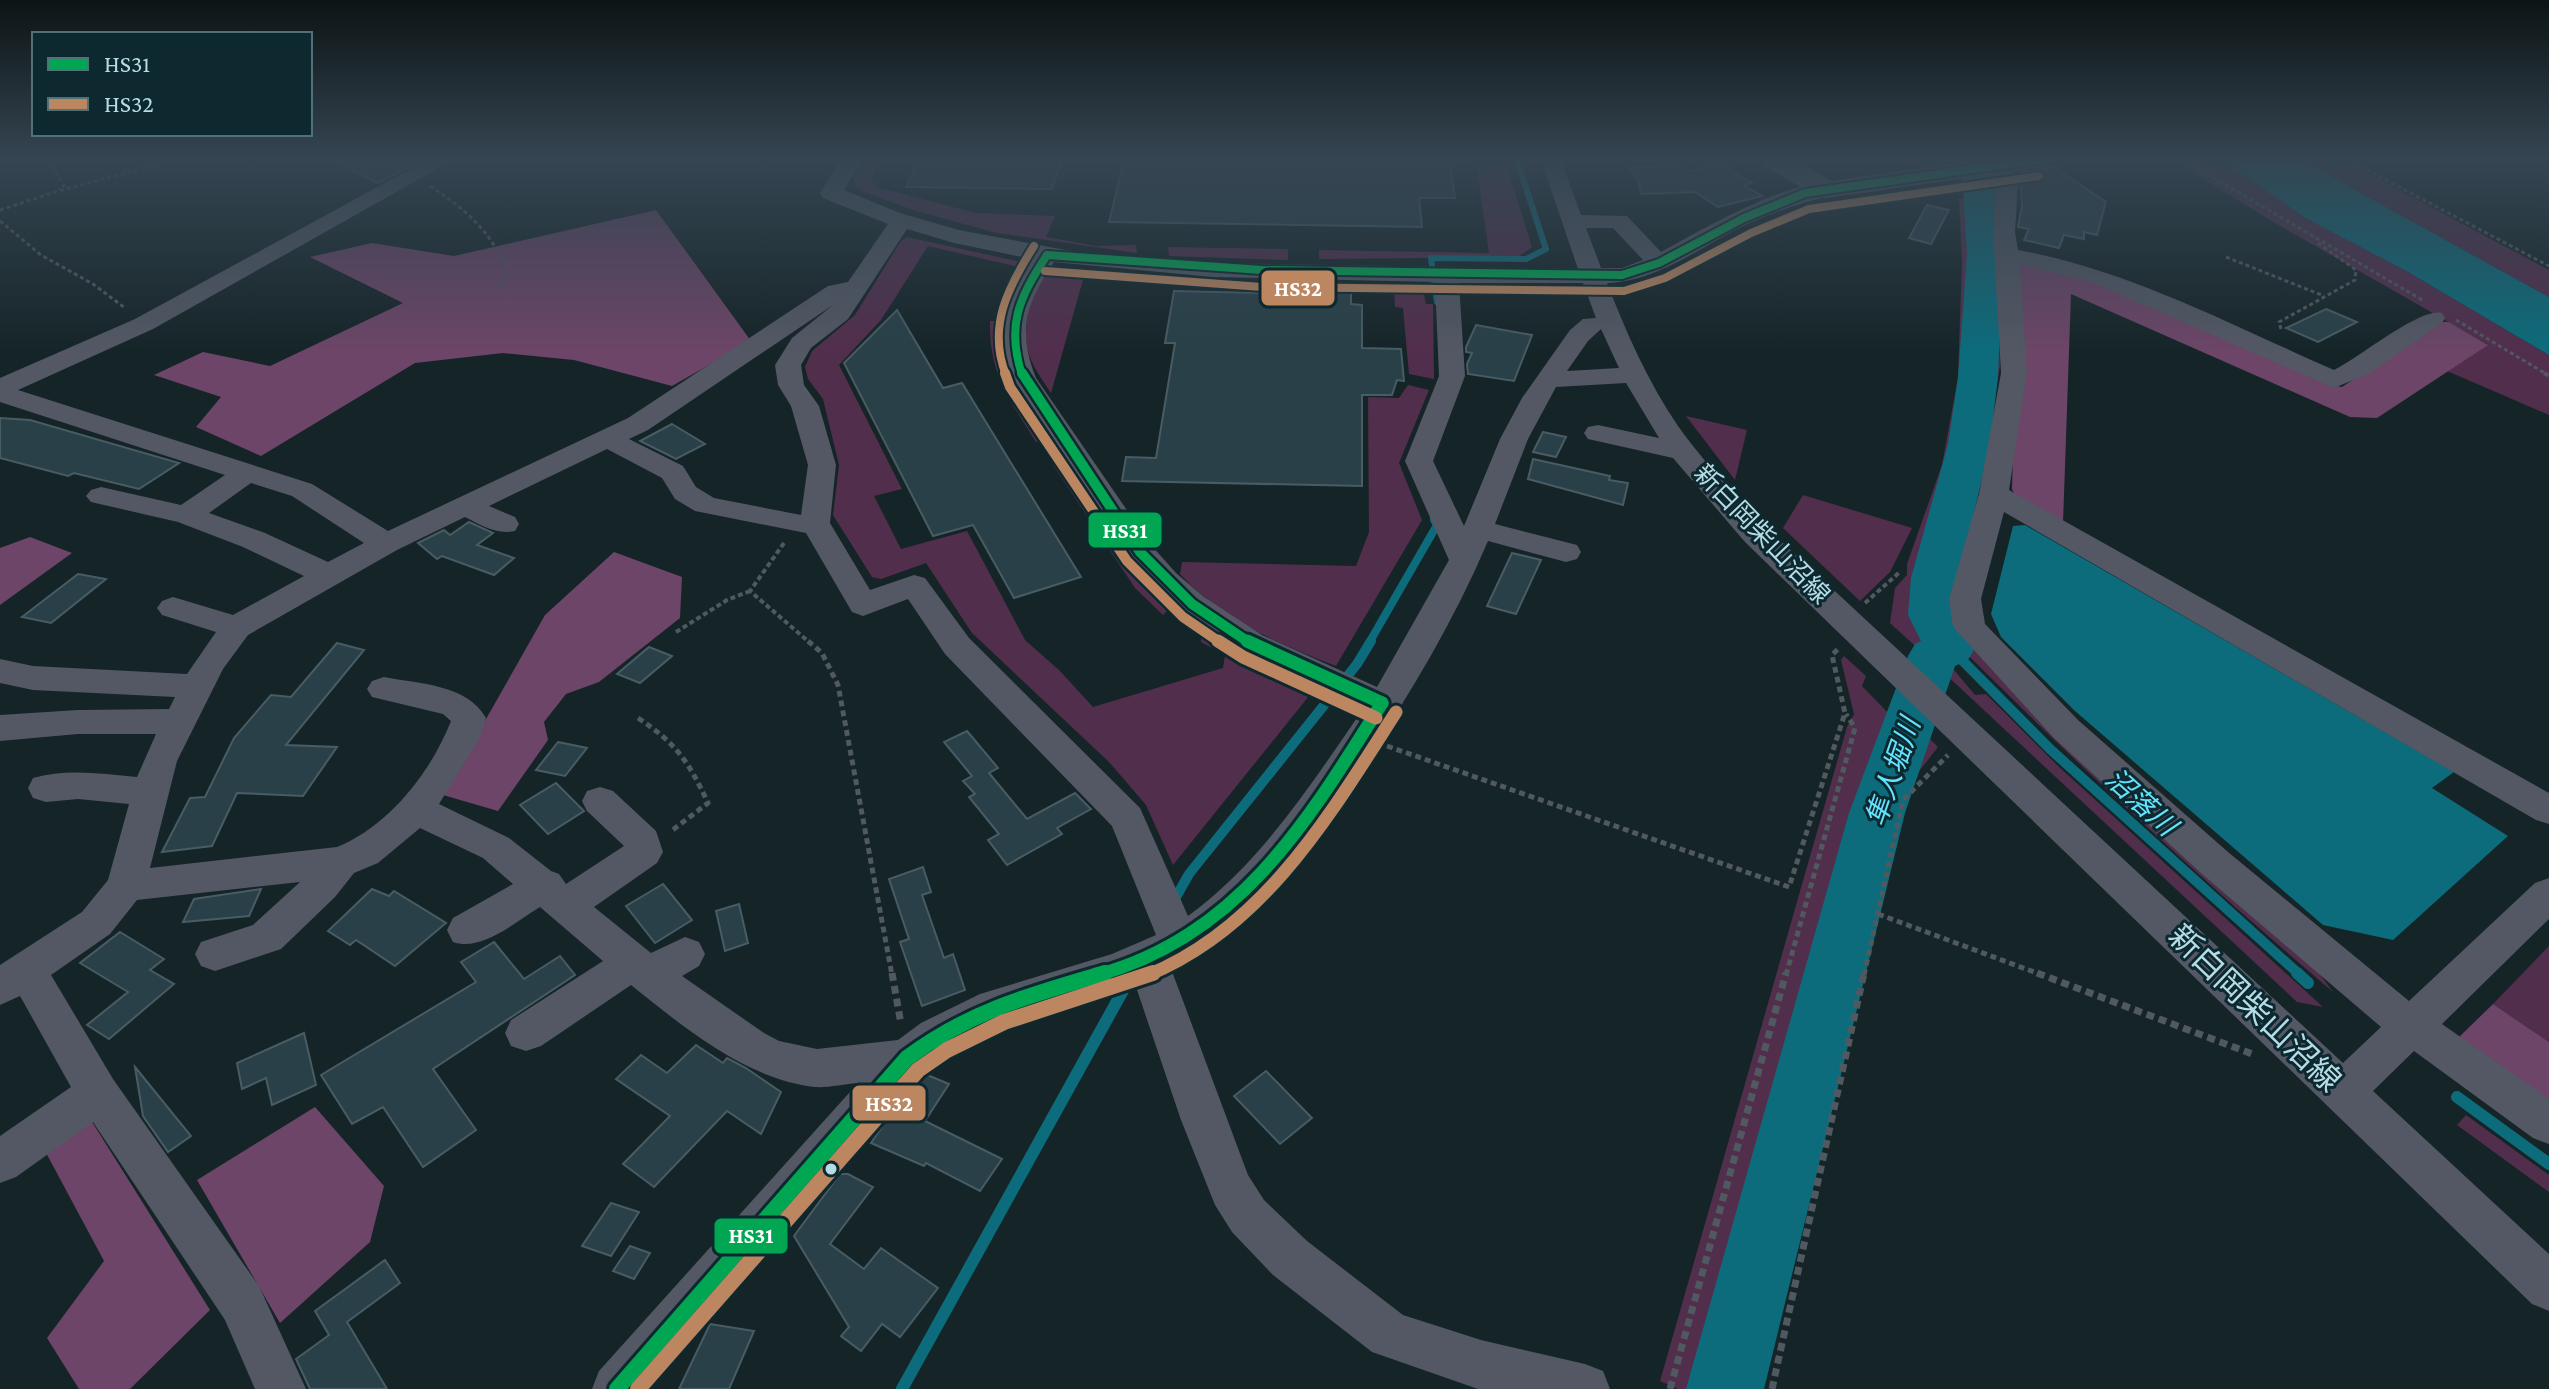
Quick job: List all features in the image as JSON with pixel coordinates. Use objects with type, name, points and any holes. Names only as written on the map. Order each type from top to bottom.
[{"type":"street","points":[[0,391],[144,324],[324,225]]},
{"type":"street","points":[[807,524],[822,465],[805,406],[791,385],[788,365],[801,343],[839,314],[898,225]]},
{"type":"street","points":[[915,225],[966,239],[1047,255],[1207,270],[1592,276],[1632,273],[1659,263],[1731,225]]},
{"type":"street","name":"新白岡柴山沼線","points":[[1574,225],[1592,276],[1635,375],[1682,451],[1747,525],[2549,1287]]},
{"type":"street","points":[[1623,225],[1659,263]]},
{"type":"street","points":[[2004,225],[2014,373],[1994,494],[1965,599],[1969,627],[2066,729],[2215,863],[2374,999],[2549,1124]]},
{"type":"street","points":[[1047,255],[1021,293],[1015,310],[1012,328],[1015,361],[1023,378],[1140,552],[1183,598],[1219,625],[1281,660],[1371,720]]},
{"type":"street","points":[[2008,255],[2062,265],[2097,276],[2334,380],[2361,367],[2440,314]]},
{"type":"street","points":[[1447,275],[1452,376],[1419,461],[1464,560]]},
{"type":"street","points":[[281,1389],[271,1361],[242,1303],[98,1093],[13,979],[96,923],[126,886],[148,792],[159,761],[209,664],[237,627],[386,543],[638,424],[837,291],[856,288]]},
{"type":"street","points":[[617,1389],[907,1058],[929,1039],[980,1010],[1163,951],[1220,914],[1274,858],[1371,720],[1464,560],[1522,421],[1547,380],[1592,324]]},
{"type":"street","points":[[1547,380],[1635,375]]},
{"type":"street","points":[[0,391],[302,490],[386,543]]},
{"type":"street","points":[[1598,433],[1682,451]]},
{"type":"street","points":[[606,438],[673,472],[685,493],[705,505],[807,524],[863,605],[914,585],[957,646],[1127,818],[1163,951],[1203,1120],[1231,1189],[1248,1216],[1290,1258],[1389,1335],[1481,1365],[1585,1389]]},
{"type":"street","points":[[186,515],[246,473]]},
{"type":"street","points":[[1994,494],[2549,810]]},
{"type":"street","points":[[101,496],[186,515],[254,540],[329,575]]},
{"type":"street","points":[[465,506],[504,524]]},
{"type":"street","points":[[1477,529],[1566,552]]},
{"type":"street","points":[[173,608],[237,627]]},
{"type":"street","points":[[0,671],[33,678],[197,686]]},
{"type":"street","points":[[126,886],[341,862],[365,852],[417,810],[462,737],[469,718],[454,704],[384,689]]},
{"type":"street","points":[[0,728],[78,722],[180,721]]},
{"type":"street","points":[[46,788],[78,785],[148,792]]},
{"type":"street","points":[[467,930],[555,895],[644,852],[643,841],[600,801]]},
{"type":"street","points":[[417,810],[496,848],[640,969],[749,1046],[771,1058],[817,1068],[907,1058]]},
{"type":"street","points":[[215,954],[267,937],[321,886],[341,862]]},
{"type":"street","points":[[2342,1092],[2549,894]]},
{"type":"street","points":[[526,1033],[640,969],[685,954]]},
{"type":"street","points":[[0,1162],[98,1093]]},
{"type":"path","points":[[5,225],[41,255],[93,284],[144,324]]},
{"type":"path","points":[[482,225],[496,241],[509,273],[499,288]]},
{"type":"path","points":[[2291,225],[2549,376]]},
{"type":"path","points":[[2471,225],[2549,266]]},
{"type":"path","points":[[2285,333],[2279,322],[2355,280],[2356,270],[2295,227]]},
{"type":"path","points":[[2226,257],[2325,297]]},
{"type":"path","points":[[676,632],[727,600],[750,591],[807,524]]},
{"type":"path","points":[[1670,1389],[1855,728],[1845,713],[1832,655],[1857,630],[1901,571]]},
{"type":"path","points":[[750,591],[822,653],[838,685],[907,1058]]},
{"type":"path","points":[[1371,720],[1789,887],[1845,713]]},
{"type":"path","points":[[638,718],[672,740],[687,757],[708,803],[644,852]]},
{"type":"path","points":[[1772,1389],[1903,800],[1965,731]]},
{"type":"path","points":[[1878,914],[2248,1055],[2307,1058]]},
{"type":"shaded area","points":[[591,225],[667,225],[751,341],[672,386],[574,360],[503,353],[415,363],[261,456],[196,427],[221,397],[154,375],[203,352],[270,366],[403,303],[310,257],[372,243],[454,256]]},
{"type":"shaded area","points":[[967,225],[1051,225],[1046,237],[1097,246],[1136,245],[1137,253],[997,233]]},
{"type":"shaded area","points":[[1485,225],[1525,225],[1532,247],[1518,257],[1319,259],[1319,250],[1489,253]]},
{"type":"shaded area","points":[[1960,225],[1970,225],[1975,326],[1971,392],[1958,445],[1935,508],[1931,538],[1918,572],[1921,617],[1938,640],[1923,653],[1890,623],[1895,588],[1907,575],[1907,564],[1942,465],[1958,378]]},
{"type":"shaded area","points":[[1986,225],[1997,225],[2000,366],[1982,474],[1949,599],[1951,618],[1974,648],[2305,954],[2333,992],[2185,862],[1947,634],[1937,614],[1950,531],[1986,398],[1990,334]]},
{"type":"shaded area","points":[[2278,225],[2318,225],[2408,272],[2549,355],[2549,415],[2447,371],[2487,344]]},
{"type":"shaded area","points":[[2418,225],[2464,225],[2549,270],[2549,297]]},
{"type":"shaded area","points":[[907,237],[1021,262],[1025,267],[1007,297],[1003,296],[1019,267],[928,246],[881,320],[839,365],[902,489],[874,496],[901,549],[967,531],[1025,640],[1060,671],[1093,707],[1223,668],[1225,655],[1201,642],[1202,633],[1251,663],[1313,691],[1173,865],[1146,805],[1110,763],[972,633],[926,563],[881,579],[872,577],[833,515],[839,465],[823,399],[808,379],[805,367],[812,351],[855,315],[901,241]]},
{"type":"shaded area","points":[[1168,247],[1288,249],[1288,260],[1169,256]]},
{"type":"shaded area","points":[[2026,261],[2088,278],[2342,387],[2440,322],[2449,322],[2488,345],[2377,418],[2350,417],[2071,294],[2063,523],[2015,495],[2012,489],[2018,264]]},
{"type":"shaded area","points":[[1071,267],[1086,269],[1051,393],[1037,372],[1027,348],[1027,317],[1033,295],[1044,277]]},
{"type":"shaded area","points":[[1394,289],[1423,290],[1426,304],[1433,304],[1434,379],[1409,374],[1403,308],[1395,307]]},
{"type":"shaded area","points":[[990,321],[999,321],[1006,371],[1019,397],[1048,439],[1036,442],[1002,385],[993,356]]},
{"type":"shaded area","points":[[1408,385],[1429,390],[1399,463],[1422,520],[1336,666],[1233,618],[1180,574],[1182,562],[1356,566],[1369,532],[1368,397],[1399,398]]},
{"type":"shaded area","points":[[1686,416],[1747,430],[1735,480]]},
{"type":"shaded area","points":[[1062,462],[1125,557],[1170,608],[1163,615],[1135,588],[1053,465]]},
{"type":"shaded area","points":[[1803,495],[1912,528],[1890,572],[1860,601],[1783,528]]},
{"type":"shaded area","points":[[30,537],[72,553],[0,605],[0,548]]},
{"type":"shaded area","points":[[614,552],[682,577],[680,618],[599,682],[566,694],[544,722],[548,740],[498,811],[443,795],[545,615]]},
{"type":"shaded area","points":[[1844,656],[1866,676],[1862,686],[1895,720],[1867,798],[1712,1389],[1678,1389],[1660,1381],[1847,727],[1854,714],[1841,660]]},
{"type":"shaded area","points":[[1949,664],[1975,695],[1986,694],[2058,766],[2323,1007],[2297,1002],[1943,672]]},
{"type":"shaded area","points":[[1925,734],[1938,747],[1899,797],[1758,1389],[1739,1389],[1876,846],[1896,784]]},
{"type":"shaded area","points":[[2549,946],[2549,1042],[2493,1004]]},
{"type":"shaded area","points":[[2493,1004],[2549,1042],[2549,1108],[2455,1041]]},
{"type":"shaded area","points":[[315,1107],[384,1186],[370,1242],[280,1323],[197,1180]]},
{"type":"shaded area","points":[[2466,1115],[2549,1175],[2549,1192],[2457,1125]]},
{"type":"shaded area","points":[[89,1117],[210,1310],[130,1389],[79,1389],[47,1338],[104,1261],[44,1149]]},
{"type":"water","points":[[2318,225],[2418,225],[2549,297],[2549,355],[2408,272]]},
{"type":"water","points":[[2025,525],[2454,772],[2432,788],[2508,836],[2393,940],[2323,925],[2075,711],[2001,637],[1991,614],[2013,526]]},
{"type":"building","points":[[1286,225],[1422,225],[1422,227]]},
{"type":"building","points":[[1916,225],[1941,225],[1931,244],[1909,238]]},
{"type":"building","points":[[2100,225],[2097,235],[2084,232],[2084,239],[2064,235],[2059,248],[2024,240],[2029,229],[2018,227]]},
{"type":"building","points":[[1305,287],[1351,288],[1351,304],[1362,305],[1362,348],[1401,349],[1404,381],[1397,380],[1392,395],[1362,395],[1362,486],[1122,481],[1126,457],[1156,458],[1175,343],[1165,343],[1174,291],[1305,294]]},
{"type":"building","points":[[2326,309],[2357,322],[2318,342],[2286,328]]},
{"type":"building","points":[[897,310],[943,388],[962,383],[1081,577],[1014,598],[973,525],[933,536],[844,363]]},
{"type":"building","points":[[1476,325],[1532,335],[1514,381],[1468,374],[1467,364],[1472,353],[1466,352],[1466,347]]},
{"type":"building","points":[[0,418],[30,420],[179,463],[139,489],[74,473],[68,476],[0,458]]},
{"type":"building","points":[[672,424],[705,444],[676,459],[640,441]]},
{"type":"building","points":[[1543,432],[1566,437],[1556,457],[1533,452]]},
{"type":"building","points":[[1533,459],[1628,483],[1623,505],[1528,479]]},
{"type":"building","points":[[469,522],[493,533],[477,545],[514,558],[494,575],[442,556],[437,559],[418,543],[444,530],[450,535]]},
{"type":"building","points":[[1512,553],[1541,560],[1516,614],[1487,606]]},
{"type":"building","points":[[78,574],[106,579],[51,623],[22,617]]},
{"type":"building","points":[[337,643],[364,650],[286,745],[337,747],[303,796],[237,793],[212,846],[162,852],[190,798],[205,797],[234,738],[271,695],[291,697]]},
{"type":"building","points":[[649,647],[672,656],[640,683],[617,674]]},
{"type":"building","points":[[967,731],[998,768],[989,773],[1027,819],[1075,793],[1091,809],[1057,828],[1062,834],[1007,865],[988,840],[999,834],[969,797],[975,794],[963,781],[972,776],[944,742]]},
{"type":"building","points":[[558,742],[587,748],[565,776],[536,770]]},
{"type":"building","points":[[556,783],[584,811],[548,834],[520,805]]},
{"type":"building","points":[[923,867],[931,892],[922,895],[944,958],[953,954],[965,990],[922,1006],[900,942],[909,939],[889,879]]},
{"type":"building","points":[[663,884],[692,920],[655,943],[626,906]]},
{"type":"building","points":[[261,889],[249,916],[183,922],[194,899]]},
{"type":"building","points":[[372,889],[389,896],[394,891],[446,923],[395,966],[356,940],[350,945],[328,931]]},
{"type":"building","points":[[739,904],[748,943],[725,951],[716,911]]},
{"type":"building","points":[[120,932],[164,959],[150,970],[174,984],[109,1039],[87,1025],[128,992],[80,963]]},
{"type":"building","points":[[494,942],[524,979],[560,956],[575,975],[433,1069],[476,1130],[423,1167],[383,1107],[352,1124],[321,1075],[476,982],[461,962]]},
{"type":"building","points":[[304,1033],[316,1085],[272,1105],[266,1078],[242,1089],[237,1063]]},
{"type":"building","points":[[696,1045],[723,1063],[727,1058],[746,1068],[781,1092],[761,1134],[727,1111],[654,1187],[623,1164],[670,1116],[616,1079],[641,1055],[667,1073]]},
{"type":"building","points":[[135,1067],[191,1136],[168,1152],[143,1116]]},
{"type":"building","points":[[1266,1071],[1312,1118],[1280,1144],[1234,1096]]},
{"type":"building","points":[[925,1074],[949,1084],[925,1121],[1002,1159],[980,1191],[926,1163],[924,1166],[871,1143],[895,1108],[902,1110]]},
{"type":"building","points":[[840,1174],[848,1174],[873,1187],[830,1244],[864,1269],[881,1248],[938,1288],[900,1337],[882,1324],[861,1351],[841,1336],[849,1327],[794,1236]]},
{"type":"building","points":[[611,1203],[639,1212],[611,1256],[582,1246]]},
{"type":"building","points":[[630,1246],[650,1253],[634,1279],[613,1271]]},
{"type":"building","points":[[385,1260],[400,1283],[347,1322],[387,1389],[310,1389],[296,1359],[329,1335],[315,1311]]},
{"type":"building","points":[[710,1324],[754,1331],[729,1389],[679,1389]]},
{"type":"waterway","points":[[1437,302],[1431,258],[1526,259],[1546,249],[1538,225]]},
{"type":"waterway","name":"隼人堀川","points":[[1725,1389],[1877,813],[1933,656],[1950,648],[1933,615],[1935,578],[1969,444],[1978,377],[1985,253],[1983,225]]},
{"type":"waterway","points":[[1369,643],[1437,525],[1434,520]]},
{"type":"waterway","points":[[1172,904],[1189,874],[1357,664],[1371,641]]},
{"type":"waterway","name":"沼落川","points":[[1950,648],[2050,749],[2300,975]]},
{"type":"waterway","name":"沼落川","points":[[2297,973],[2308,983]]},
{"type":"waterway","points":[[902,1389],[1131,976]]},
{"type":"waterway","name":"沼落川","points":[[2457,1097],[2549,1164]]},
{"type":"transit line","name":"HS31","points":[[1047,255],[1262,270],[1622,275],[1659,263],[1731,225]]},
{"type":"transit line","name":"HS32","points":[[1045,271],[1262,287],[1624,291],[1665,278],[1771,225]]},
{"type":"transit line","name":"HS32","points":[[1034,246],[1013,281],[1000,314],[997,330],[1002,367],[1010,387],[1127,561],[1183,617],[1243,657],[1376,718]]},
{"type":"transit line","name":"HS31","points":[[1047,255],[1021,299],[1014,327],[1017,359],[1023,378],[1140,552],[1192,604],[1251,643],[1382,703]]},
{"type":"transit line","name":"HS31","points":[[617,1389],[907,1058],[934,1038],[993,1007],[1147,959],[1186,939],[1221,913],[1253,883],[1310,814],[1382,703]]},
{"type":"transit line","name":"HS32","points":[[638,1389],[918,1070],[947,1050],[1004,1022],[1152,974],[1192,954],[1229,927],[1262,897],[1321,826],[1396,712]]}]
